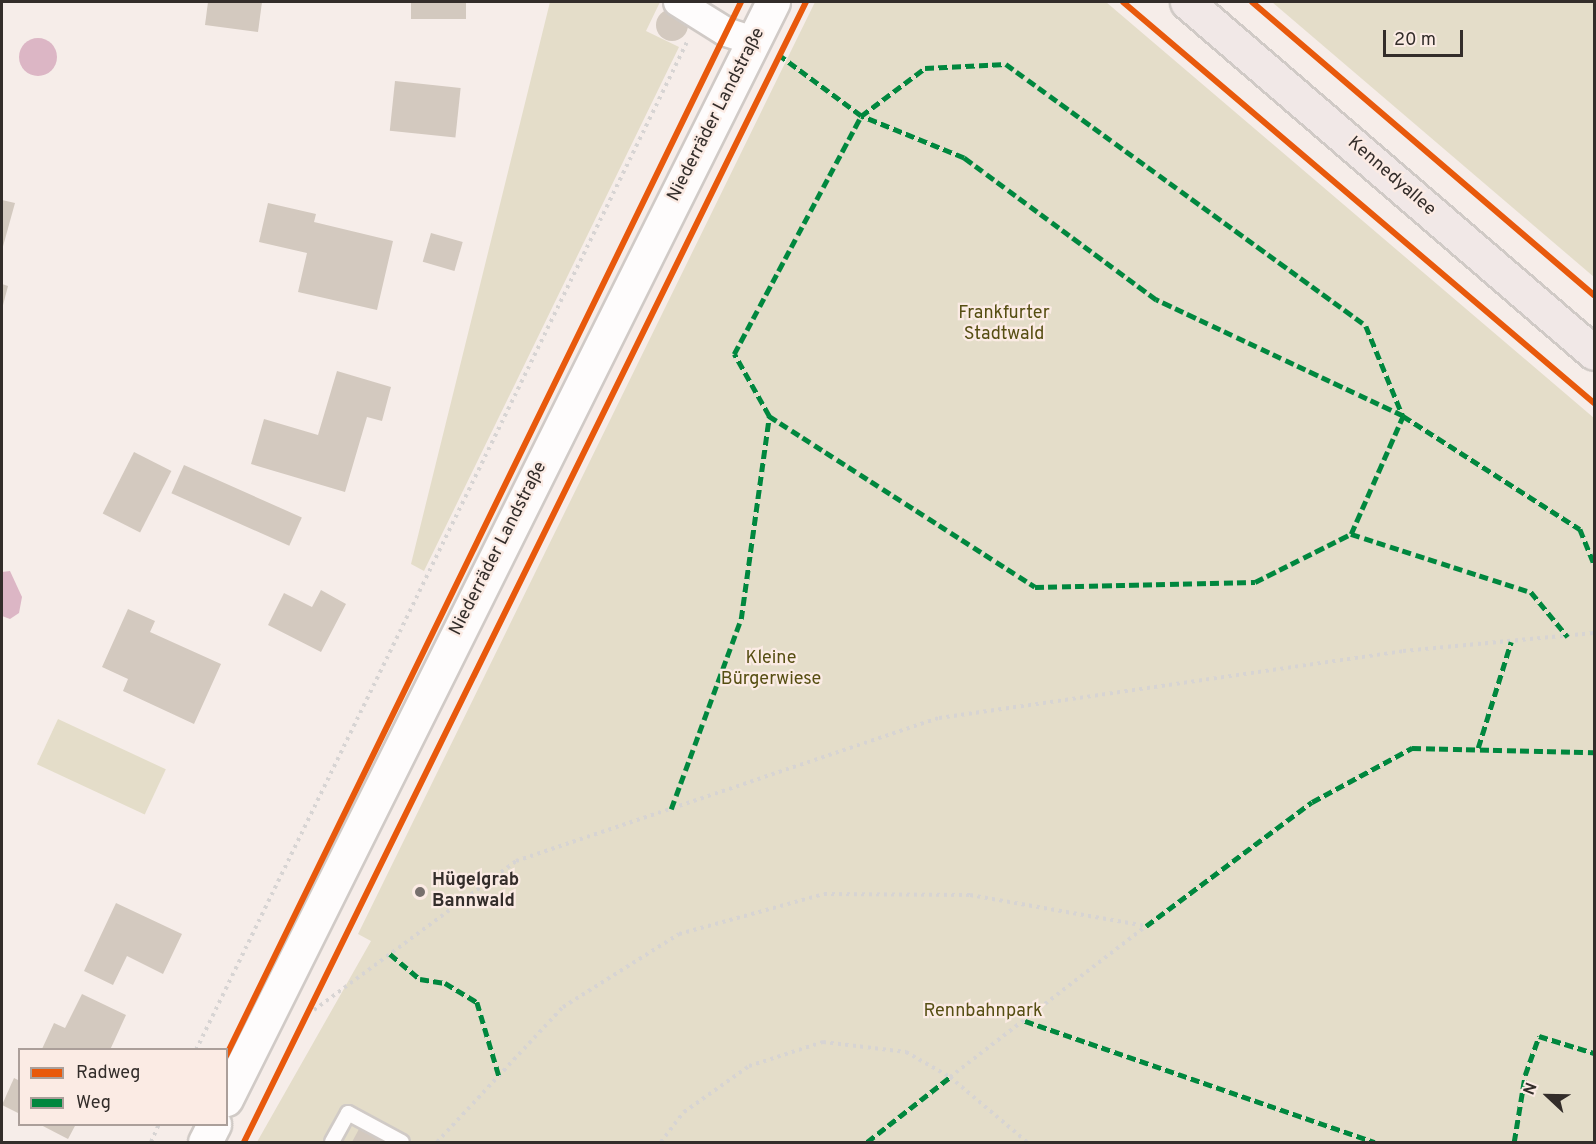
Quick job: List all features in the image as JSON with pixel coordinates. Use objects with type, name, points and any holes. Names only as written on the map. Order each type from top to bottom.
[{"type":"main road","name":"Kennedyallee","points":[[1187,2],[1594,353]]},
{"type":"street","name":"Niederräder Landstraße","points":[[228,1095],[773,2]]},
{"type":"street","points":[[689,8],[754,41]]},
{"type":"street","points":[[205,1143],[214,1126]]},
{"type":"lane","points":[[332,1143],[348,1113],[402,1143]]},
{"type":"path","points":[[197,1048],[689,8]]},
{"type":"path","points":[[314,1010],[516,861],[939,718],[1403,651],[1594,633]]},
{"type":"path","points":[[437,1143],[563,1008],[679,934],[824,894],[970,895],[1146,926],[950,1077]]},
{"type":"path","points":[[661,1143],[684,1112],[749,1066],[823,1042],[906,1053],[950,1077],[1026,1143]]},
{"type":"path","points":[[150,1143],[158,1126]]},
{"type":"green space","points":[[550,2],[660,2],[646,31],[679,47],[424,571],[411,564]]},
{"type":"green space","name":"Frankfurter Stadtwald","points":[[815,2],[1106,2],[1594,418],[1594,1142],[257,1142],[371,941],[358,934]]},
{"type":"green space","points":[[1272,2],[1594,2],[1594,277]]},
{"type":"green space","points":[[58,719],[166,769],[145,815],[37,764]]},
{"type":"shaded area","points":[[38,38],[52,43],[57,57],[52,71],[38,76],[24,71],[19,57],[24,43]]},
{"type":"shaded area","points":[[10,571],[22,597],[19,613],[10,619],[2,616],[2,572]]},
{"type":"building","points":[[208,2],[262,2],[258,32],[205,25]]},
{"type":"building","points":[[411,2],[466,2],[466,19],[411,19]]},
{"type":"building","points":[[672,9],[683,14],[688,25],[683,36],[672,41],[661,36],[656,25],[661,14]]},
{"type":"building","points":[[395,81],[461,88],[455,138],[390,131]]},
{"type":"building","points":[[2,200],[15,203],[2,250]]},
{"type":"building","points":[[268,203],[316,214],[314,222],[393,241],[377,310],[298,292],[307,253],[259,242]]},
{"type":"building","points":[[431,233],[463,242],[454,271],[423,262]]},
{"type":"building","points":[[2,284],[8,286],[2,309]]},
{"type":"building","points":[[337,371],[391,387],[382,421],[367,417],[345,492],[251,464],[264,419],[318,435]]},
{"type":"building","points":[[134,452],[171,471],[140,533],[103,513]]},
{"type":"building","points":[[184,465],[302,517],[289,546],[171,493]]},
{"type":"building","points":[[321,590],[346,604],[321,652],[268,625],[284,593],[312,607]]},
{"type":"building","points":[[128,609],[155,621],[150,632],[221,664],[194,724],[123,691],[128,679],[102,667]]},
{"type":"building","points":[[116,903],[182,934],[163,974],[127,956],[113,985],[84,971]]},
{"type":"building","points":[[82,994],[126,1015],[111,1048],[42,1048],[54,1023],[65,1028]]},
{"type":"building","points":[[14,1078],[18,1080],[18,1113],[2,1105]]},
{"type":"building","points":[[43,1126],[75,1126],[68,1139]]},
{"type":"building","points":[[359,1129],[384,1142],[352,1142]]},
{"type":"marked path","points":[[769,416],[1035,587],[1255,582],[1351,534],[1403,416],[1156,300],[964,158],[861,116],[780,56]]},
{"type":"marked path","points":[[671,809],[741,619],[769,416],[734,354],[861,116],[925,68],[1006,64],[1366,326],[1403,416],[1580,529],[1594,563]]},
{"type":"marked path","points":[[1351,534],[1531,592],[1568,637]]},
{"type":"marked path","points":[[1478,748],[1511,642]]},
{"type":"marked path","points":[[1146,926],[1312,802],[1412,748],[1594,752]]},
{"type":"marked path","points":[[390,954],[420,979],[445,983],[477,1002],[499,1076]]},
{"type":"marked path","points":[[1025,1021],[1375,1142]]},
{"type":"marked path","points":[[1514,1142],[1525,1075],[1539,1036],[1594,1053]]},
{"type":"marked path","points":[[867,1142],[950,1077]]},
{"type":"cycle path","points":[[228,1052],[741,2]]},
{"type":"cycle path","points":[[244,1142],[806,2]]},
{"type":"cycle path","points":[[1123,2],[1594,403]]},
{"type":"cycle path","points":[[1252,2],[1594,295]]},
{"type":"place","name":"Hügelgrab Bannwald","points":[[420,892]]},
{"type":"park label","name":"Kleine Bürgerwiese","points":[[771,670]]},
{"type":"park label","name":"Rennbahnpark","points":[[983,1012]]}]
